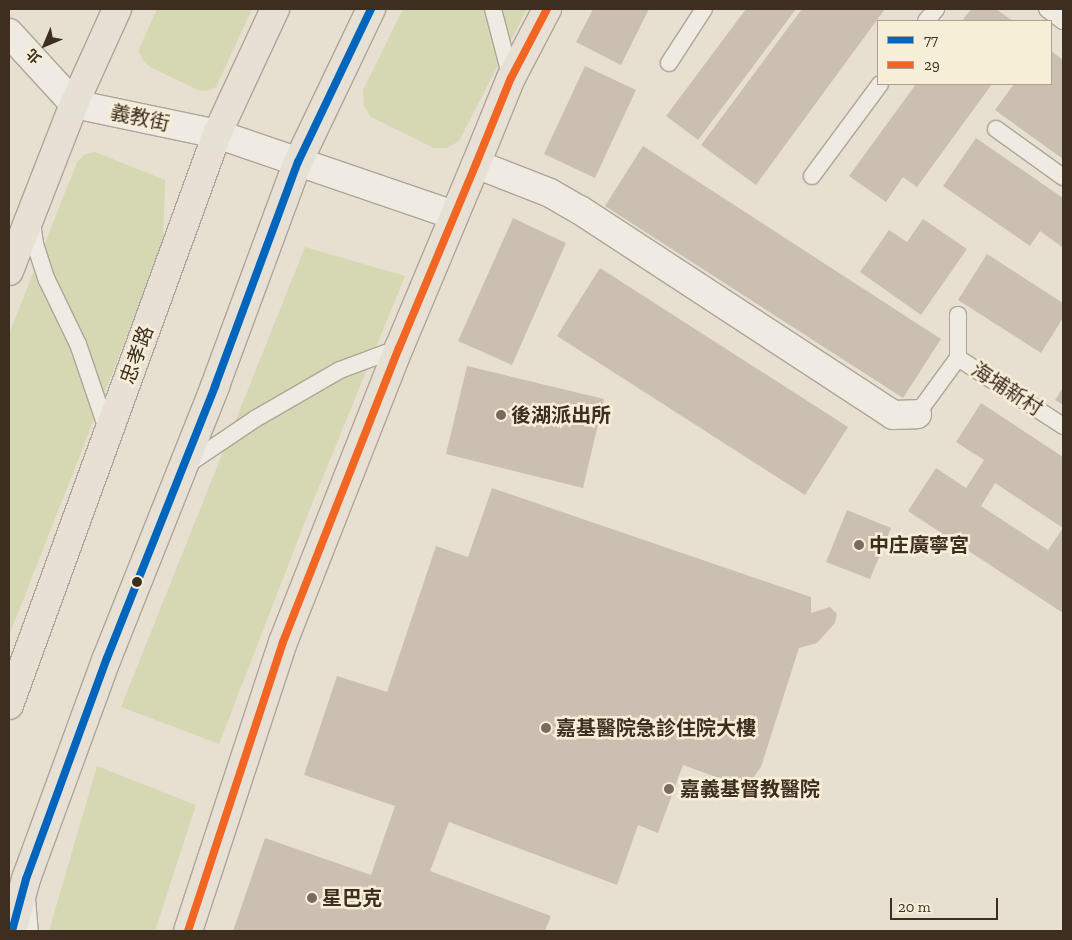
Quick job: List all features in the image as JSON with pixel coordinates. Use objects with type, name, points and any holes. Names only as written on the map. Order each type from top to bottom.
[{"type":"main road","name":"忠孝路","points":[[9,705],[217,134],[275,9]]},
{"type":"main road","points":[[12,931],[26,879],[107,658],[184,467],[298,162],[371,9]]},
{"type":"main road","points":[[188,931],[283,642],[399,348],[454,215],[512,78],[547,9]]},
{"type":"main road","points":[[9,271],[74,104],[116,12]]},
{"type":"street","points":[[9,33],[74,104]]},
{"type":"street","name":"義教街","points":[[74,104],[217,134],[454,215]]},
{"type":"street","points":[[476,164],[550,193],[580,210],[893,415],[916,414]]},
{"type":"lane","points":[[493,9],[512,78]]},
{"type":"lane","points":[[670,63],[704,9]]},
{"type":"lane","points":[[927,20],[936,9]]},
{"type":"lane","points":[[1047,9],[1063,21]]},
{"type":"lane","points":[[812,176],[879,85]]},
{"type":"lane","points":[[996,129],[1063,177]]},
{"type":"lane","points":[[31,217],[35,244],[47,280],[78,344],[108,432]]},
{"type":"lane","points":[[958,315],[958,358]]},
{"type":"lane","points":[[184,467],[256,419],[340,370],[399,348]]},
{"type":"lane","name":"海埔新村","points":[[916,414],[958,358],[1063,426]]},
{"type":"lane","points":[[26,879],[30,931]]},
{"type":"green space","points":[[157,9],[252,9],[216,87],[207,91],[198,90],[150,67],[143,60],[138,51]]},
{"type":"green space","points":[[403,9],[527,9],[459,141],[447,148],[434,148],[371,117],[364,106],[363,90]]},
{"type":"green space","points":[[95,152],[165,180],[163,244],[9,636],[9,334],[77,162],[85,154]]},
{"type":"green space","points":[[305,247],[405,276],[310,509],[219,744],[121,707]]},
{"type":"green space","points":[[97,766],[196,805],[155,931],[49,931]]},
{"type":"building","points":[[593,9],[649,9],[621,65],[576,42]]},
{"type":"building","points":[[746,9],[796,9],[698,140],[666,116]]},
{"type":"building","points":[[802,9],[885,9],[756,185],[701,145]]},
{"type":"building","points":[[971,9],[996,9],[1012,20],[963,20]]},
{"type":"building","points":[[1052,52],[1063,60],[1063,159],[995,110],[1013,85],[1052,85]]},
{"type":"building","points":[[585,66],[636,90],[595,178],[544,154]]},
{"type":"building","points":[[915,85],[991,85],[917,187],[903,177],[886,202],[849,176]]},
{"type":"building","points":[[976,138],[1063,198],[1062,247],[1040,231],[1030,246],[943,186]]},
{"type":"building","points":[[643,146],[941,339],[903,398],[605,206]]},
{"type":"building","points":[[513,218],[566,243],[512,365],[458,341]]},
{"type":"building","points":[[923,219],[967,249],[921,315],[860,272],[889,230],[907,242]]},
{"type":"building","points":[[987,254],[1063,303],[1063,318],[1041,353],[958,300]]},
{"type":"building","points":[[600,268],[848,427],[805,495],[557,336]]},
{"type":"building","points":[[467,366],[604,399],[583,488],[446,454]]},
{"type":"building","points":[[1063,388],[1063,405],[1055,400]]},
{"type":"building","points":[[981,403],[1063,457],[1063,528],[1063,613],[908,511],[936,468],[966,488],[984,460],[956,442]],"holes":[[[995,483],[1063,528],[1048,550],[981,506]]]},
{"type":"building","name":"嘉基醫院急診住院大樓","points":[[492,488],[811,597],[811,613],[830,607],[837,614],[835,623],[817,643],[799,648],[761,767],[746,788],[683,765],[658,833],[638,825],[617,885],[449,822],[430,871],[551,916],[545,931],[233,931],[265,838],[371,875],[395,806],[304,775],[337,676],[387,692],[436,546],[468,557]]},
{"type":"building","points":[[847,510],[891,528],[870,579],[826,562]]},
{"type":"transit line","name":"77","points":[[12,931],[26,879],[107,658],[215,386],[298,162],[371,9]]},
{"type":"transit line","name":"29","points":[[188,931],[283,642],[399,348],[511,78],[547,9]]},
{"type":"place","name":"後湖派出所","points":[[501,415]]},
{"type":"place","name":"中庄廣寧宮","points":[[859,545]]},
{"type":"place","name":"嘉基醫院急診住院大樓","points":[[546,728]]},
{"type":"place","name":"嘉義基督教醫院","points":[[669,789]]},
{"type":"place","name":"星巴克","points":[[312,898]]}]
